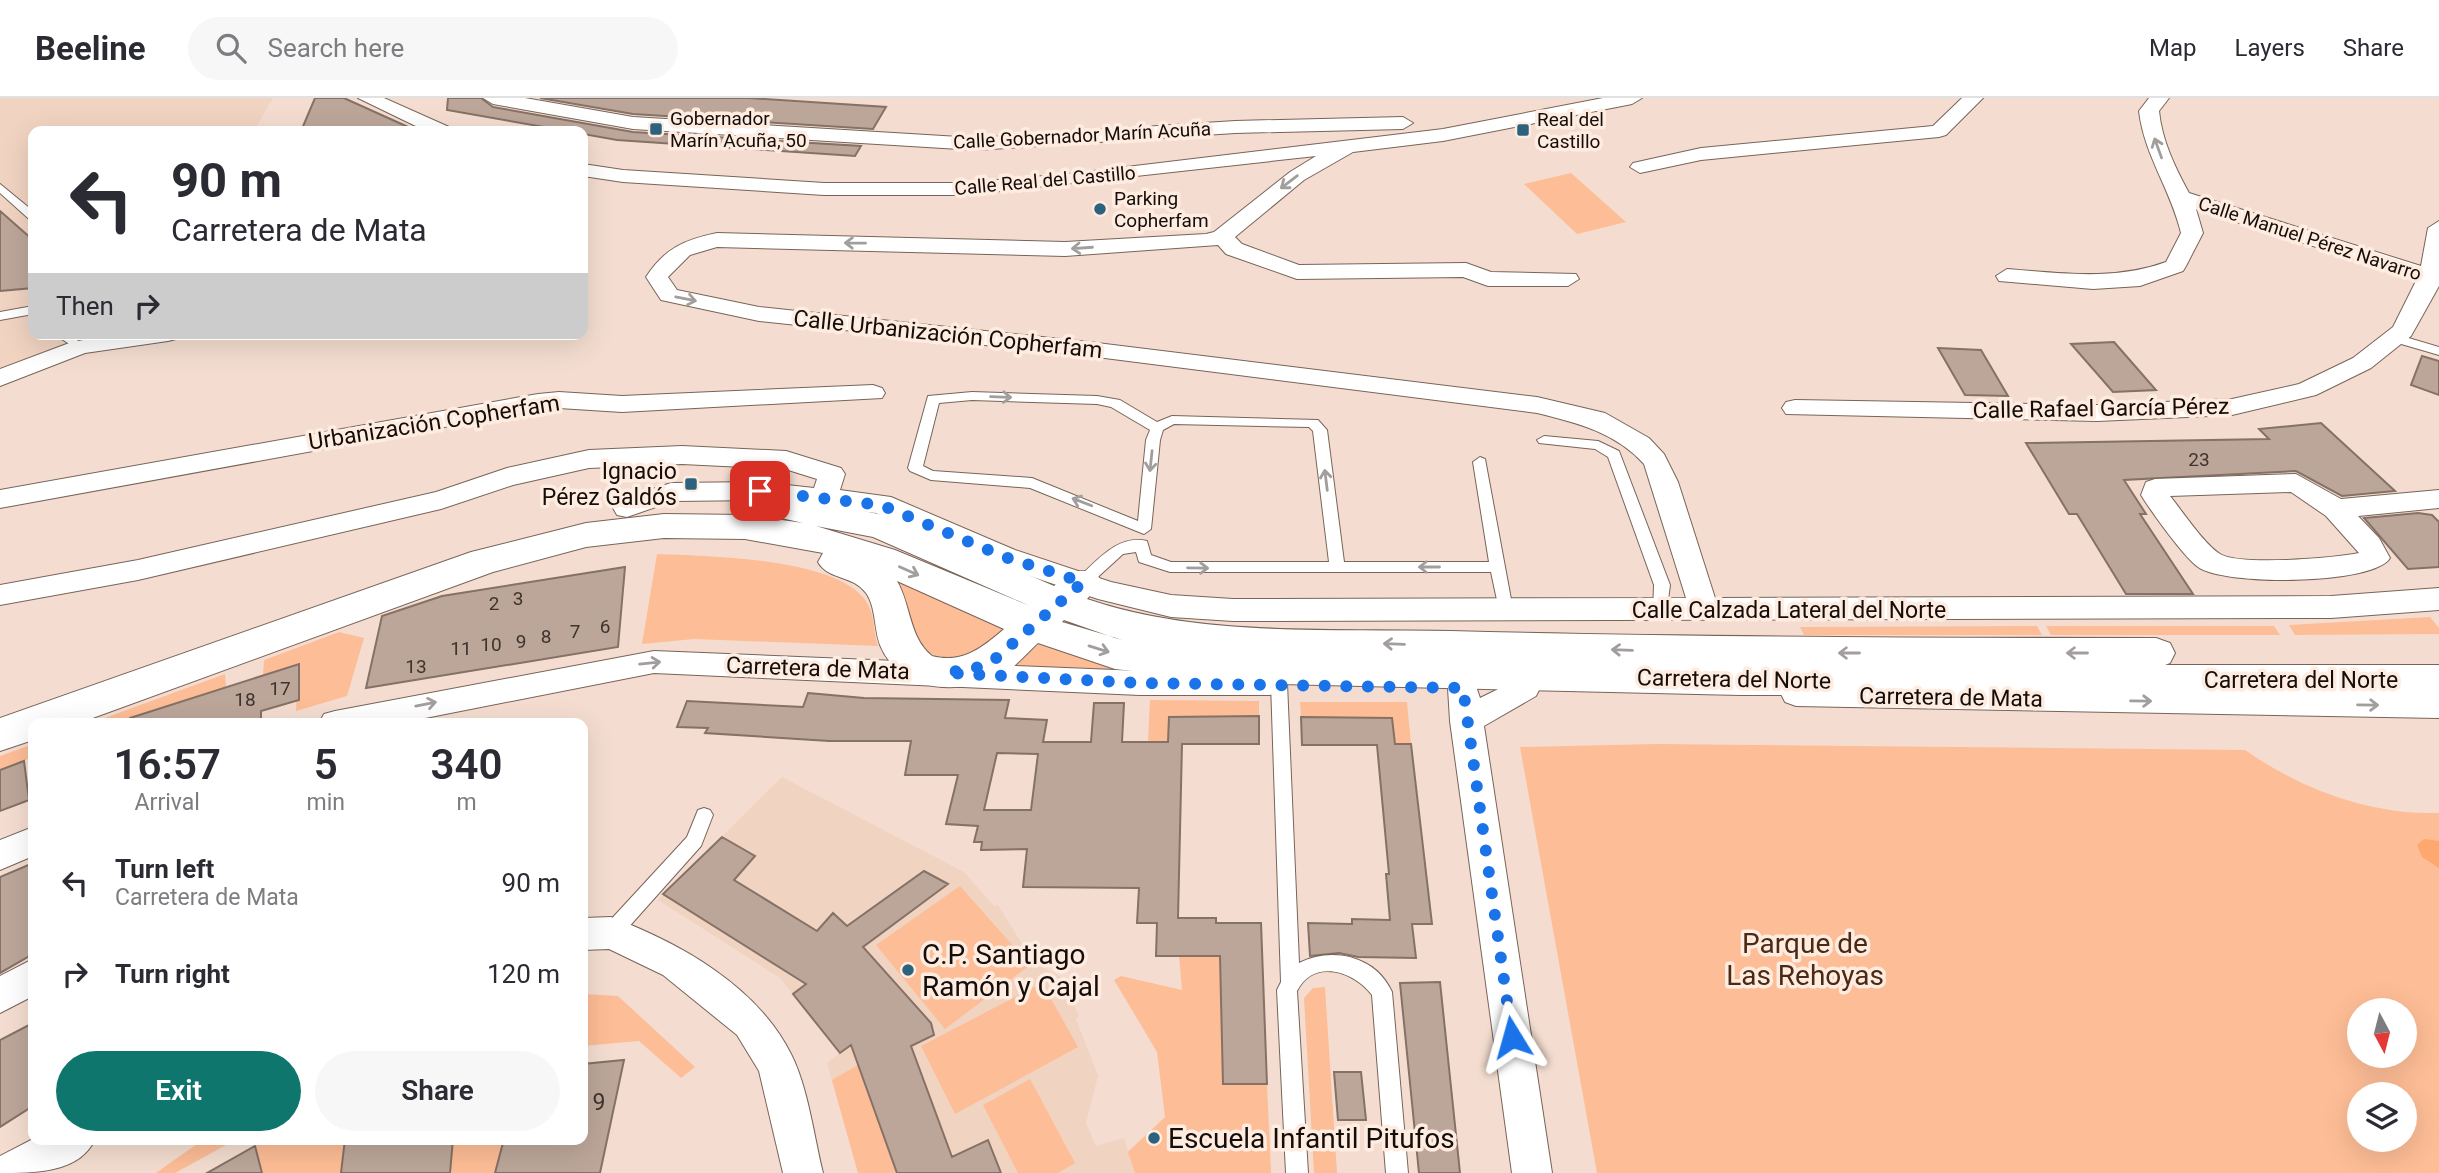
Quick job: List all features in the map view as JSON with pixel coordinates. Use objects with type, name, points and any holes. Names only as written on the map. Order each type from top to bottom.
[{"type":"street","points":[[368,98],[431,126]]},
{"type":"street","name":"Calle Gobernador Marín Acuña","points":[[493,98],[633,123],[976,144],[1234,127],[1505,124]]},
{"type":"street","points":[[1505,124],[1632,98]]},
{"type":"street","points":[[1640,167],[1701,154],[1938,131],[1973,98]]},
{"type":"street","points":[[2007,276],[2093,282],[2140,279],[2175,266],[2192,233],[2181,197],[2171,183],[2150,127],[2149,111],[2159,98]]},
{"type":"street","name":"Calle Real del Castillo","points":[[588,171],[623,176],[837,190],[953,189],[1068,180],[1347,147],[1505,124]]},
{"type":"street","points":[[1347,147],[1297,176],[1222,237],[1234,249],[1297,272],[1466,270],[1488,279],[1568,279]]},
{"type":"street","points":[[588,184],[623,176]]},
{"type":"street","name":"Calle Manuel Pérez Navarro","points":[[2181,197],[2435,278]]},
{"type":"street","name":"Calle Rafael García Pérez","points":[[1795,408],[2097,413],[2232,407],[2307,390],[2362,363],[2403,331],[2435,278],[2439,228]]},
{"type":"street","name":"Calle Urbanización Copherfam","points":[[1222,237],[1207,241],[1065,249],[717,240],[690,246],[668,258],[657,276],[669,295],[760,314],[1089,349],[1510,402],[1595,419],[1640,444],[1656,460],[1704,610]]},
{"type":"street","points":[[0,378],[70,341]]},
{"type":"street","name":"Urbanización Copherfam","points":[[0,499],[538,402],[622,404],[873,393]]},
{"type":"street","points":[[0,595],[138,570],[441,500],[507,477],[589,458],[682,455],[786,460],[832,474],[824,497]]},
{"type":"street","points":[[2336,509],[2369,545],[2376,558],[2359,565],[2245,571],[2208,560],[2154,495],[2155,488],[2296,483],[2336,509],[2439,499]]},
{"type":"street","name":"Calle Calzada Lateral del Norte","points":[[627,508],[671,492],[760,491],[881,505],[1005,557],[1059,604],[1139,600],[1233,610],[1661,611],[2331,607],[2439,599]]},
{"type":"street","points":[[0,714],[472,543],[559,520],[627,508],[703,501],[767,504],[828,514],[881,526],[1059,604]]},
{"type":"street","points":[[47,718],[484,561],[586,535],[663,526],[745,527],[812,537],[882,559],[1059,604]]},
{"type":"street","points":[[484,561],[661,542],[739,542],[830,559],[872,576],[888,600],[896,636],[905,657],[919,667],[946,673],[979,667],[994,660],[1059,604]]},
{"type":"street","name":"Carretera del Norte","points":[[1059,604],[1129,628],[1234,640],[1728,653],[2439,653]]},
{"type":"street","name":"Carretera del Norte","points":[[1059,604],[1115,654],[1234,668],[1740,680],[2439,680]]},
{"type":"street","name":"Carretera de Mata","points":[[361,718],[654,662],[1140,683],[1279,683],[1464,705],[1525,688],[2439,706]]},
{"type":"street","points":[[1464,705],[1532,1173]]},
{"type":"street","points":[[0,735],[28,725]]},
{"type":"street","points":[[0,855],[28,843]]},
{"type":"street","points":[[597,933],[676,962],[750,1023],[777,1065],[803,1173]]},
{"type":"street","points":[[0,996],[28,979]]},
{"type":"street","points":[[9,1173],[63,1145]]},
{"type":"lane","points":[[0,187],[28,212]]},
{"type":"lane","points":[[0,316],[28,311]]},
{"type":"lane","points":[[2395,338],[2439,351]]},
{"type":"lane","points":[[1143,537],[1032,483],[931,475],[915,468],[933,399],[972,396],[1097,400],[1115,403],[1157,428]]},
{"type":"lane","points":[[1337,567],[1320,430],[1313,423],[1172,420],[1157,428],[1153,440],[1143,537],[1144,558],[1170,567],[1337,567],[1498,567]]},
{"type":"lane","points":[[1544,440],[1598,445],[1614,454],[1662,585],[1661,611]]},
{"type":"lane","points":[[1480,462],[1505,610]]},
{"type":"lane","points":[[1059,604],[1118,550],[1143,537]]},
{"type":"lane","points":[[1279,683],[1290,981],[1287,990],[1297,1173]]},
{"type":"lane","points":[[597,933],[695,841],[704,815]]},
{"type":"lane","points":[[1290,981],[1307,968],[1323,963],[1354,967],[1368,975],[1382,992],[1397,1173]]},
{"type":"shaded area","points":[[0,98],[273,98],[257,126],[28,126],[28,340],[73,340],[64,347],[0,371]]},
{"type":"shaded area","name":"C.P. Santiago Ramón y Cajal","points":[[782,777],[964,872],[994,906],[998,905],[1034,963],[1061,977],[1079,1016],[1076,1019],[1098,1076],[1086,1123],[1096,1146],[1124,1138],[1128,1151],[1158,1125],[1182,1173],[858,1173],[827,1063],[840,1053],[780,978],[658,900]]},
{"type":"shaded area","points":[[2424,839],[2439,841],[2439,868],[2422,857],[2417,845]]},
{"type":"green space","points":[[1571,173],[1626,222],[1577,234],[1524,184]]},
{"type":"green space","points":[[657,554],[766,561],[822,574],[845,583],[866,602],[872,614],[878,646],[694,639],[642,644]]},
{"type":"green space","points":[[901,582],[1010,630],[989,646],[964,655],[939,656],[927,652],[916,644],[897,584]]},
{"type":"green space","points":[[2430,617],[2439,628],[2439,634],[2295,635],[2289,625]]},
{"type":"green space","points":[[2037,626],[2042,635],[1804,635],[1800,627]]},
{"type":"green space","points":[[2046,626],[2274,626],[2280,635],[2051,635]]},
{"type":"green space","points":[[339,632],[364,638],[347,696],[296,711],[298,664],[263,675],[264,660]]},
{"type":"green space","points":[[1040,643],[1159,671],[1009,671]]},
{"type":"green space","points":[[225,674],[226,687],[142,718],[105,718]]},
{"type":"green space","points":[[1150,700],[1259,701],[1259,716],[1169,717],[1168,742],[1148,742]]},
{"type":"green space","points":[[1300,702],[1407,702],[1411,744],[1395,744],[1392,718],[1301,717]]},
{"type":"green space","name":"Parque de Las Rehoyas","points":[[1657,744],[2245,750],[2289,777],[2337,797],[2387,809],[2439,813],[2439,1173],[1597,1173],[1520,747]]},
{"type":"green space","points":[[28,746],[28,759],[0,770],[0,756]]},
{"type":"green space","points":[[960,886],[1030,965],[945,1029],[876,945]]},
{"type":"green space","points":[[1179,956],[1262,956],[1220,980],[1223,1084],[1267,1084],[1271,1173],[1135,1173],[1128,1152],[1165,1117],[1157,1052],[1114,980],[1121,976],[1182,990]]},
{"type":"green space","points":[[1042,983],[1078,1047],[955,1114],[921,1046]]},
{"type":"green space","points":[[1325,987],[1337,1173],[1314,1173],[1304,998],[1313,988]]},
{"type":"green space","points":[[588,994],[618,996],[695,1067],[681,1078],[639,1041],[588,1046]]},
{"type":"green space","points":[[858,1065],[897,1173],[858,1173],[832,1080]]},
{"type":"green space","points":[[1030,1079],[1075,1163],[1058,1173],[1018,1173],[983,1105]]},
{"type":"green space","points":[[196,1145],[226,1145],[175,1173],[156,1173]]},
{"type":"green space","points":[[344,1145],[341,1173],[262,1173],[255,1146]]},
{"type":"green space","points":[[452,1145],[502,1145],[495,1173],[450,1173]]},
{"type":"building","points":[[315,98],[344,98],[406,126],[303,126]]},
{"type":"building","points":[[448,98],[481,98],[493,107],[633,132],[861,146],[855,156],[617,140],[588,135],[588,126],[538,126],[447,110]]},
{"type":"building","points":[[540,98],[749,98],[886,107],[873,129],[633,114]]},
{"type":"building","points":[[0,211],[28,236],[28,288],[0,291]]},
{"type":"building","points":[[2114,342],[2156,390],[2113,392],[2071,344]]},
{"type":"building","points":[[1938,348],[1981,350],[2008,396],[1965,395]]},
{"type":"building","points":[[2422,356],[2439,361],[2439,395],[2411,385]]},
{"type":"building","points":[[2321,423],[2395,491],[2342,496],[2296,471],[2124,480],[2146,514],[2140,514],[2193,594],[2126,594],[2077,514],[2069,514],[2026,443],[2269,439],[2259,429]]},
{"type":"building","points":[[2418,513],[2432,515],[2439,522],[2439,567],[2408,569],[2364,518]]},
{"type":"building","points":[[625,567],[618,647],[366,688],[382,616],[442,596]]},
{"type":"building","points":[[299,664],[299,700],[261,711],[261,718],[130,718]]},
{"type":"building","points":[[808,693],[864,698],[1009,700],[1005,718],[1047,720],[1043,742],[1091,742],[1094,703],[1124,703],[1122,742],[1168,742],[1169,717],[1259,716],[1259,744],[1182,744],[1178,918],[1216,918],[1216,923],[1261,923],[1267,1084],[1223,1084],[1220,956],[1156,956],[1157,923],[1137,923],[1139,888],[1023,887],[1027,849],[981,850],[982,842],[974,842],[978,826],[946,824],[958,775],[905,775],[911,741],[829,741],[705,733],[708,728],[677,727],[687,701],[803,707]],"holes":[[[997,753],[1038,754],[1031,810],[984,810]]]},
{"type":"building","points":[[1301,717],[1392,718],[1395,744],[1411,744],[1432,924],[1412,924],[1416,958],[1358,957],[1339,953],[1310,956],[1308,923],[1352,924],[1352,919],[1390,920],[1386,874],[1389,874],[1377,745],[1302,745]]},
{"type":"building","points":[[24,761],[28,800],[0,811],[0,770]]},
{"type":"building","points":[[722,837],[755,856],[734,880],[817,931],[833,913],[847,926],[924,871],[948,884],[863,947],[931,1023],[934,1035],[911,1046],[952,1157],[988,1140],[1001,1173],[897,1173],[851,1045],[840,1053],[793,994],[806,984],[663,894]]},
{"type":"building","points":[[28,865],[28,957],[0,973],[0,877]]},
{"type":"building","points":[[1440,982],[1460,1173],[1419,1173],[1400,983]]},
{"type":"building","points":[[28,1026],[28,1109],[0,1127],[0,1040]]},
{"type":"building","points":[[624,1060],[600,1173],[495,1173],[502,1145],[588,1145],[588,1064]]},
{"type":"building","points":[[1334,1072],[1361,1072],[1366,1120],[1338,1120]]},
{"type":"building","points":[[344,1145],[452,1145],[450,1173],[341,1173]]},
{"type":"building","points":[[255,1146],[262,1173],[207,1173]]},
{"type":"place","name":"Gobernador Marín Acuña, 50","points":[[656,129]]},
{"type":"place","name":"Real del Castillo","points":[[1523,130]]},
{"type":"place","name":"Parking Copherfam","points":[[1100,209]]},
{"type":"place","name":"Ignacio Pérez Galdós","points":[[691,484]]},
{"type":"place","name":"C.P. Santiago Ramón y Cajal","points":[[908,970]]},
{"type":"place","name":"Escuela Infantil Pitufos","points":[[1154,1138]]},
{"type":"route","points":[[760,491],[881,505],[1005,557],[1083,582],[1015,645],[994,660],[979,667],[946,673],[1140,683],[1279,683],[1463,688],[1512,1037]]}]
